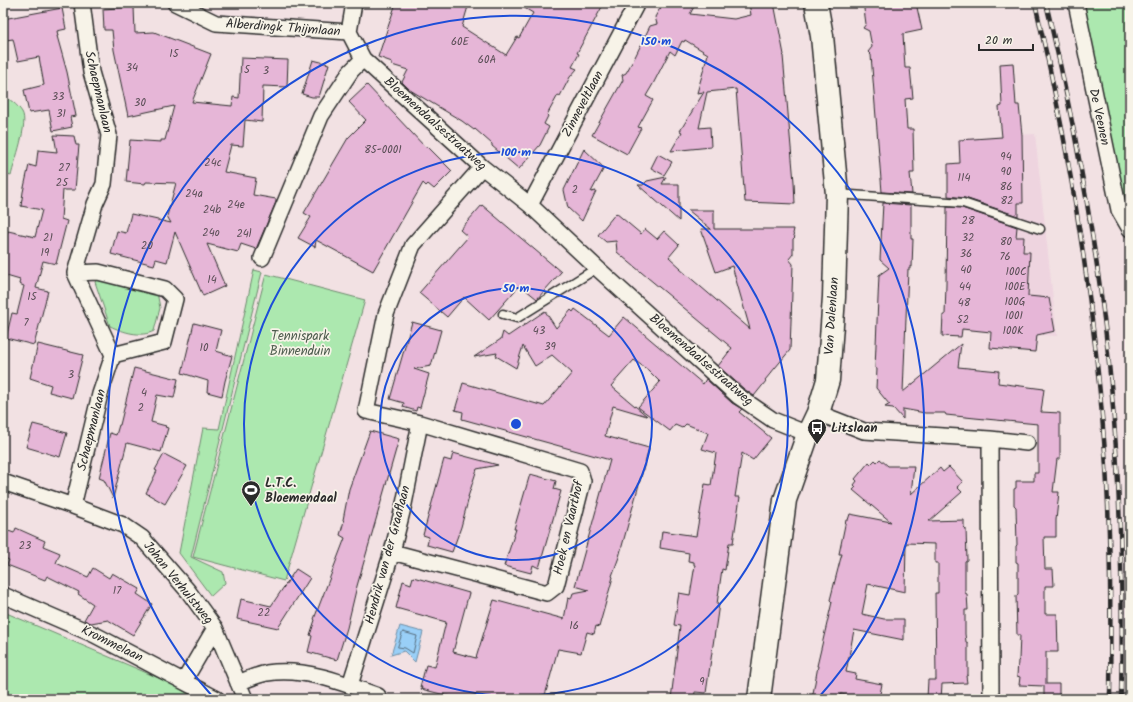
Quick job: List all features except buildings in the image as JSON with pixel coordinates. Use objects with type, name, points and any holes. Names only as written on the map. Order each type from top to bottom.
[{"type":"street","name":"Schaepmanlaan","points":[[75,273],[95,204],[104,184],[109,135],[91,72],[82,3]]},
{"type":"street","name":"Alberdingk Thijmlaan","points":[[175,3],[216,23],[348,32]]},
{"type":"street","points":[[348,32],[354,3]]},
{"type":"street","name":"Zinneveltlaan","points":[[530,205],[637,3]]},
{"type":"street","name":"Van Dalenlaan","points":[[808,434],[818,413],[828,380],[834,297],[837,194],[822,36],[816,3]]},
{"type":"street","name":"De Veenen","points":[[1076,3],[1119,210],[1130,229]]},
{"type":"street","name":"Bloemendaalsestraatweg","points":[[348,32],[363,60],[482,168],[530,205],[738,396],[773,420],[808,434]]},
{"type":"street","points":[[262,258],[321,116],[351,71],[363,60]]},
{"type":"street","name":"Hoek en Vaarthof","points":[[392,552],[546,593],[556,586],[583,481],[580,471],[420,423],[366,411],[386,314],[413,245],[482,168]]},
{"type":"street","points":[[98,272],[165,289],[175,299],[164,342],[113,355],[75,273],[98,272]]},
{"type":"street","name":"Schaepmanlaan","points":[[73,506],[100,394],[113,355]]},
{"type":"street","points":[[818,413],[864,431],[990,439],[1027,443]]},
{"type":"street","name":"Hendrik van der Graaflaan","points":[[350,685],[392,552],[404,504],[420,423]]},
{"type":"street","points":[[758,699],[785,500],[808,434]]},
{"type":"street","points":[[990,439],[991,699]]},
{"type":"street","name":"Johan Verhulstweg","points":[[3,482],[123,525],[142,538],[188,591],[215,628],[242,692]]},
{"type":"street","name":"Krommelaan","points":[[3,595],[95,634],[217,699]]},
{"type":"street","points":[[184,681],[215,628]]},
{"type":"street","points":[[226,699],[242,692],[256,676],[276,672],[311,675],[325,678],[350,685],[378,696],[379,699]]},
{"type":"lane","points":[[837,194],[963,203],[1040,229]]},
{"type":"lane","points":[[502,314],[517,318],[597,268]]},
{"type":"shaded area","points":[[1035,134],[1057,336],[956,330],[960,205],[958,139]]},
{"type":"green space","points":[[1081,3],[1130,3],[1130,219],[1126,212]]},
{"type":"green space","points":[[3,95],[18,107],[24,117],[24,125],[11,176],[3,173]]},
{"type":"green space","points":[[254,270],[262,272],[191,557],[223,572],[225,583],[211,596],[179,553],[203,428],[219,429]]},
{"type":"green space","name":"Tennispark Binnenduin","points":[[266,274],[365,300],[284,581],[193,557]]},
{"type":"green space","points":[[98,278],[157,292],[160,308],[154,331],[138,334],[126,332],[110,326],[95,282]]},
{"type":"green space","points":[[4,612],[175,685],[195,699],[3,699]]},
{"type":"water","points":[[400,626],[423,632],[415,662],[404,651],[391,655]]},
{"type":"railway","points":[[1035,3],[1048,59],[1070,170],[1094,339],[1105,452],[1108,514],[1110,699]]},
{"type":"railway","points":[[1046,3],[1068,101],[1086,200],[1097,266],[1110,374],[1115,428],[1120,536],[1122,645],[1121,699]]},
{"type":"place","name":"Litslaan","points":[[817,445]]},
{"type":"place","name":"L.T.C. Bloemendaal","points":[[251,507]]}]
